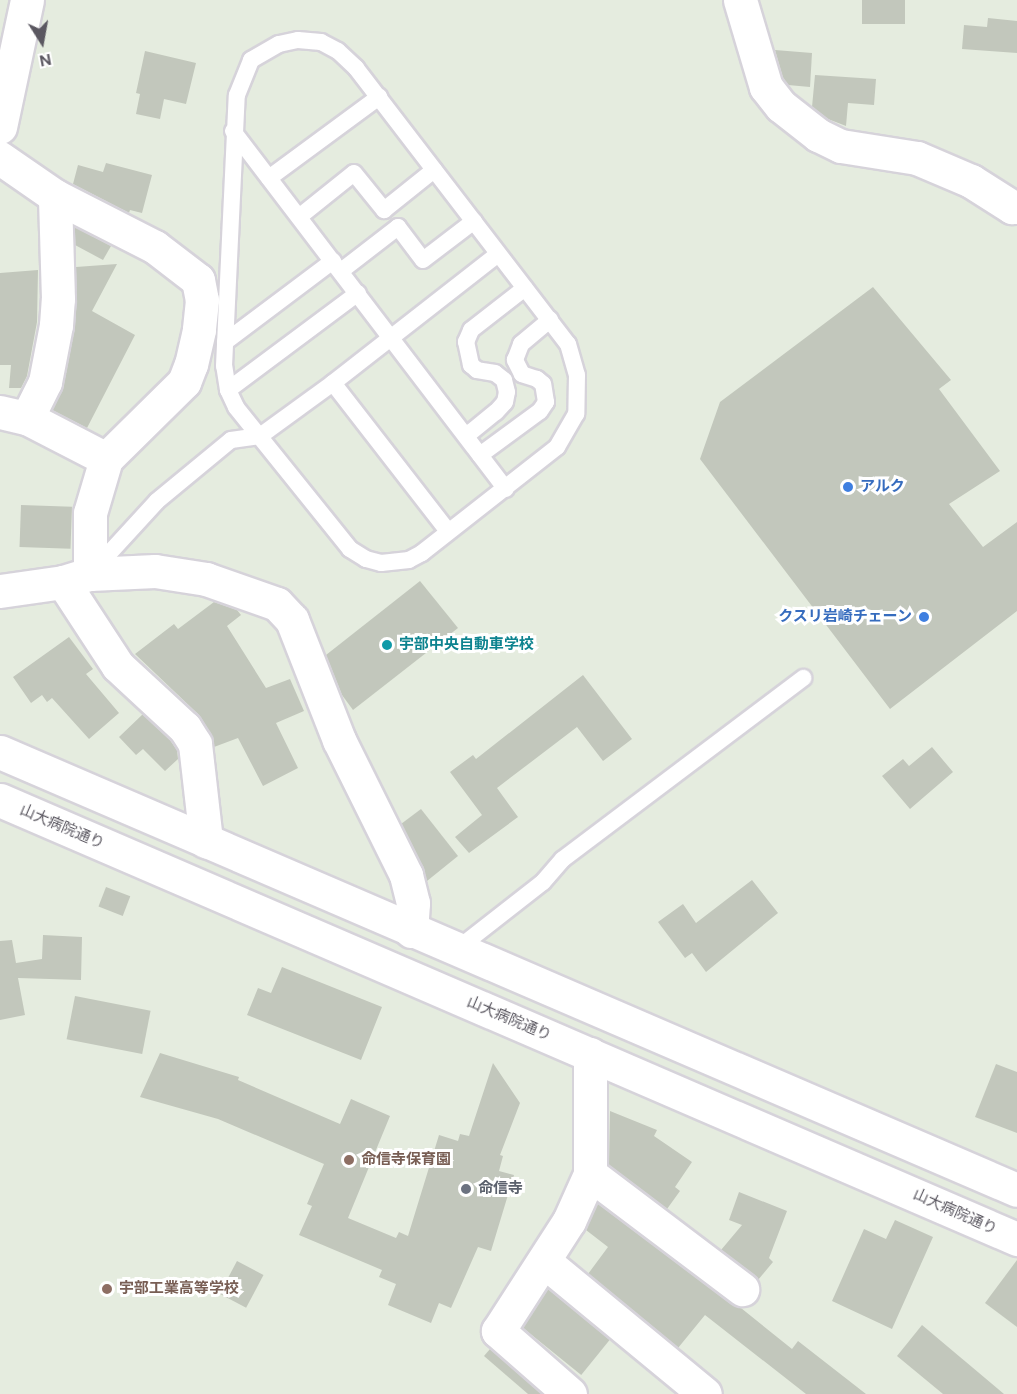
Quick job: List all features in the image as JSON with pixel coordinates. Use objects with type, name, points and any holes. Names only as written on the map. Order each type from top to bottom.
[{"type":"street","points":[[0,127],[27,0]]},
{"type":"street","points":[[740,0],[766,87],[781,106],[818,135],[841,146],[917,158],[971,182],[1012,207],[1017,207]]},
{"type":"street","points":[[0,158],[55,196],[155,247],[198,280],[202,300],[192,364],[184,382],[106,459],[90,513],[76,578],[118,666],[185,728],[195,744],[206,841]]},
{"type":"street","points":[[55,196],[58,299],[56,325],[45,382],[14,415],[106,459]]},
{"type":"street","points":[[0,591],[76,578],[155,571],[206,579],[277,604],[292,620],[339,740],[366,800],[406,875],[414,903],[411,930]]},
{"type":"street","points":[[0,752],[1017,1190]]},
{"type":"street","name":"山大病院通り","points":[[0,800],[1017,1239]]},
{"type":"street","points":[[570,1394],[498,1331],[545,1262],[569,1221],[590,1173],[590,1054]]},
{"type":"street","points":[[590,1173],[742,1289]]},
{"type":"street","points":[[545,1262],[705,1394]]},
{"type":"lane","points":[[298,40],[321,42],[350,62],[379,97],[568,344],[574,359],[579,395],[576,414],[557,447],[506,489],[422,553],[409,560],[381,563],[366,559],[350,549],[331,529],[236,407],[228,390],[224,366],[233,131],[237,95],[251,60],[279,44],[298,40]]},
{"type":"lane","points":[[269,178],[379,97]]},
{"type":"lane","points":[[233,131],[506,489]]},
{"type":"lane","points":[[299,217],[354,173],[384,210],[434,170]]},
{"type":"lane","points":[[225,342],[398,227],[423,260],[474,221]]},
{"type":"lane","points":[[76,578],[157,501],[231,440],[260,436],[333,383],[498,254]]},
{"type":"lane","points":[[466,436],[496,412],[505,402],[507,392],[504,380],[495,373],[477,370],[471,365],[466,342],[471,330],[525,288]]},
{"type":"lane","points":[[228,390],[358,293]]},
{"type":"lane","points":[[480,455],[540,411],[546,402],[543,384],[537,379],[522,374],[515,360],[521,345],[550,320]]},
{"type":"lane","points":[[333,383],[448,531]]},
{"type":"lane","points":[[456,950],[543,882],[563,859],[802,678]]},
{"type":"building","points":[[862,0],[905,0],[905,24],[862,24]]},
{"type":"building","points":[[988,18],[1017,21],[1017,53],[962,49],[964,25],[987,27]]},
{"type":"building","points":[[775,50],[812,53],[810,87],[788,85],[783,78]]},
{"type":"building","points":[[145,51],[196,63],[186,104],[164,99],[160,119],[136,114],[140,94],[136,93]]},
{"type":"building","points":[[815,75],[876,79],[874,105],[848,103],[846,126],[828,119],[812,107]]},
{"type":"building","points":[[106,163],[152,175],[142,213],[130,210],[129,213],[73,184],[78,165],[103,172]]},
{"type":"building","points":[[75,227],[111,246],[103,260],[75,245]]},
{"type":"building","points":[[117,264],[92,311],[135,335],[87,428],[52,410],[63,386],[74,329],[76,267]]},
{"type":"building","points":[[38,270],[37,322],[27,376],[21,388],[9,388],[11,365],[0,365],[0,273]]},
{"type":"building","name":"アルク","points":[[873,287],[951,380],[939,389],[1000,471],[949,504],[983,547],[1017,522],[1017,611],[890,709],[700,459],[720,402]]},
{"type":"building","points":[[21,505],[72,507],[71,549],[20,547]]},
{"type":"building","name":"宇部中央自動車学校","points":[[420,581],[458,628],[353,710],[342,695],[326,655]]},
{"type":"building","points":[[214,602],[237,610],[241,615],[227,626],[266,688],[290,679],[304,711],[276,723],[298,768],[263,786],[238,738],[214,747],[211,734],[198,714],[135,654],[174,624],[178,629]]},
{"type":"building","points":[[69,637],[93,669],[86,674],[119,713],[89,739],[52,698],[47,702],[42,695],[31,703],[13,677]]},
{"type":"building","points":[[583,675],[632,739],[603,761],[577,727],[497,788],[518,817],[469,853],[455,837],[482,815],[450,772],[473,755],[476,759]]},
{"type":"building","points":[[143,714],[177,750],[178,759],[165,771],[143,749],[136,755],[119,737]]},
{"type":"building","points":[[932,747],[953,772],[910,809],[882,776],[903,759],[909,766]]},
{"type":"building","points":[[421,809],[458,856],[427,881],[401,824]]},
{"type":"building","points":[[752,880],[778,913],[706,972],[692,953],[685,958],[658,922],[683,904],[696,923]]},
{"type":"building","points":[[106,887],[130,896],[123,916],[98,907]]},
{"type":"building","points":[[43,935],[82,937],[81,980],[18,978],[25,1015],[0,1020],[0,941],[12,940],[16,963],[42,959]]},
{"type":"building","points":[[282,967],[382,1007],[361,1060],[247,1015],[258,988],[271,993]]},
{"type":"building","points":[[75,996],[151,1011],[142,1054],[67,1039]]},
{"type":"building","points":[[160,1053],[239,1077],[238,1080],[340,1124],[351,1099],[390,1116],[348,1218],[396,1238],[399,1232],[408,1236],[439,1135],[458,1141],[460,1134],[469,1136],[493,1063],[520,1103],[500,1155],[503,1156],[499,1171],[514,1175],[491,1251],[478,1247],[451,1308],[439,1303],[431,1323],[388,1305],[396,1284],[379,1277],[382,1270],[299,1235],[312,1206],[307,1204],[324,1164],[218,1119],[140,1097]]},
{"type":"building","points":[[996,1064],[1017,1072],[1017,1133],[975,1117]]},
{"type":"building","points":[[610,1111],[657,1130],[654,1136],[692,1162],[675,1187],[680,1191],[667,1209],[609,1165]]},
{"type":"building","points":[[739,1192],[787,1211],[769,1258],[773,1262],[758,1280],[721,1250],[742,1225],[729,1220]]},
{"type":"building","points":[[597,1203],[731,1304],[741,1308],[792,1349],[798,1341],[866,1394],[806,1394],[705,1315],[678,1348],[588,1274],[608,1247],[586,1230]]},
{"type":"building","points":[[895,1220],[933,1237],[892,1329],[832,1301],[864,1229],[886,1239]]},
{"type":"building","points":[[1017,1260],[1017,1327],[985,1303]]},
{"type":"building","points":[[237,1261],[263,1275],[246,1308],[220,1294]]},
{"type":"building","points":[[548,1289],[610,1339],[581,1375],[519,1325]]},
{"type":"building","points":[[922,1325],[1004,1394],[943,1394],[897,1356]]},
{"type":"building","points":[[490,1349],[542,1394],[528,1394],[484,1356]]},
{"type":"place","name":"アルク","points":[[848,487]]},
{"type":"place","name":"クスリ岩崎チェーン","points":[[924,617]]},
{"type":"place","name":"宇部中央自動車学校","points":[[387,645]]},
{"type":"place","name":"命信寺保育園","points":[[349,1160]]},
{"type":"place","name":"命信寺","points":[[466,1189]]},
{"type":"place","name":"宇部工業高等学校","points":[[107,1289]]}]
